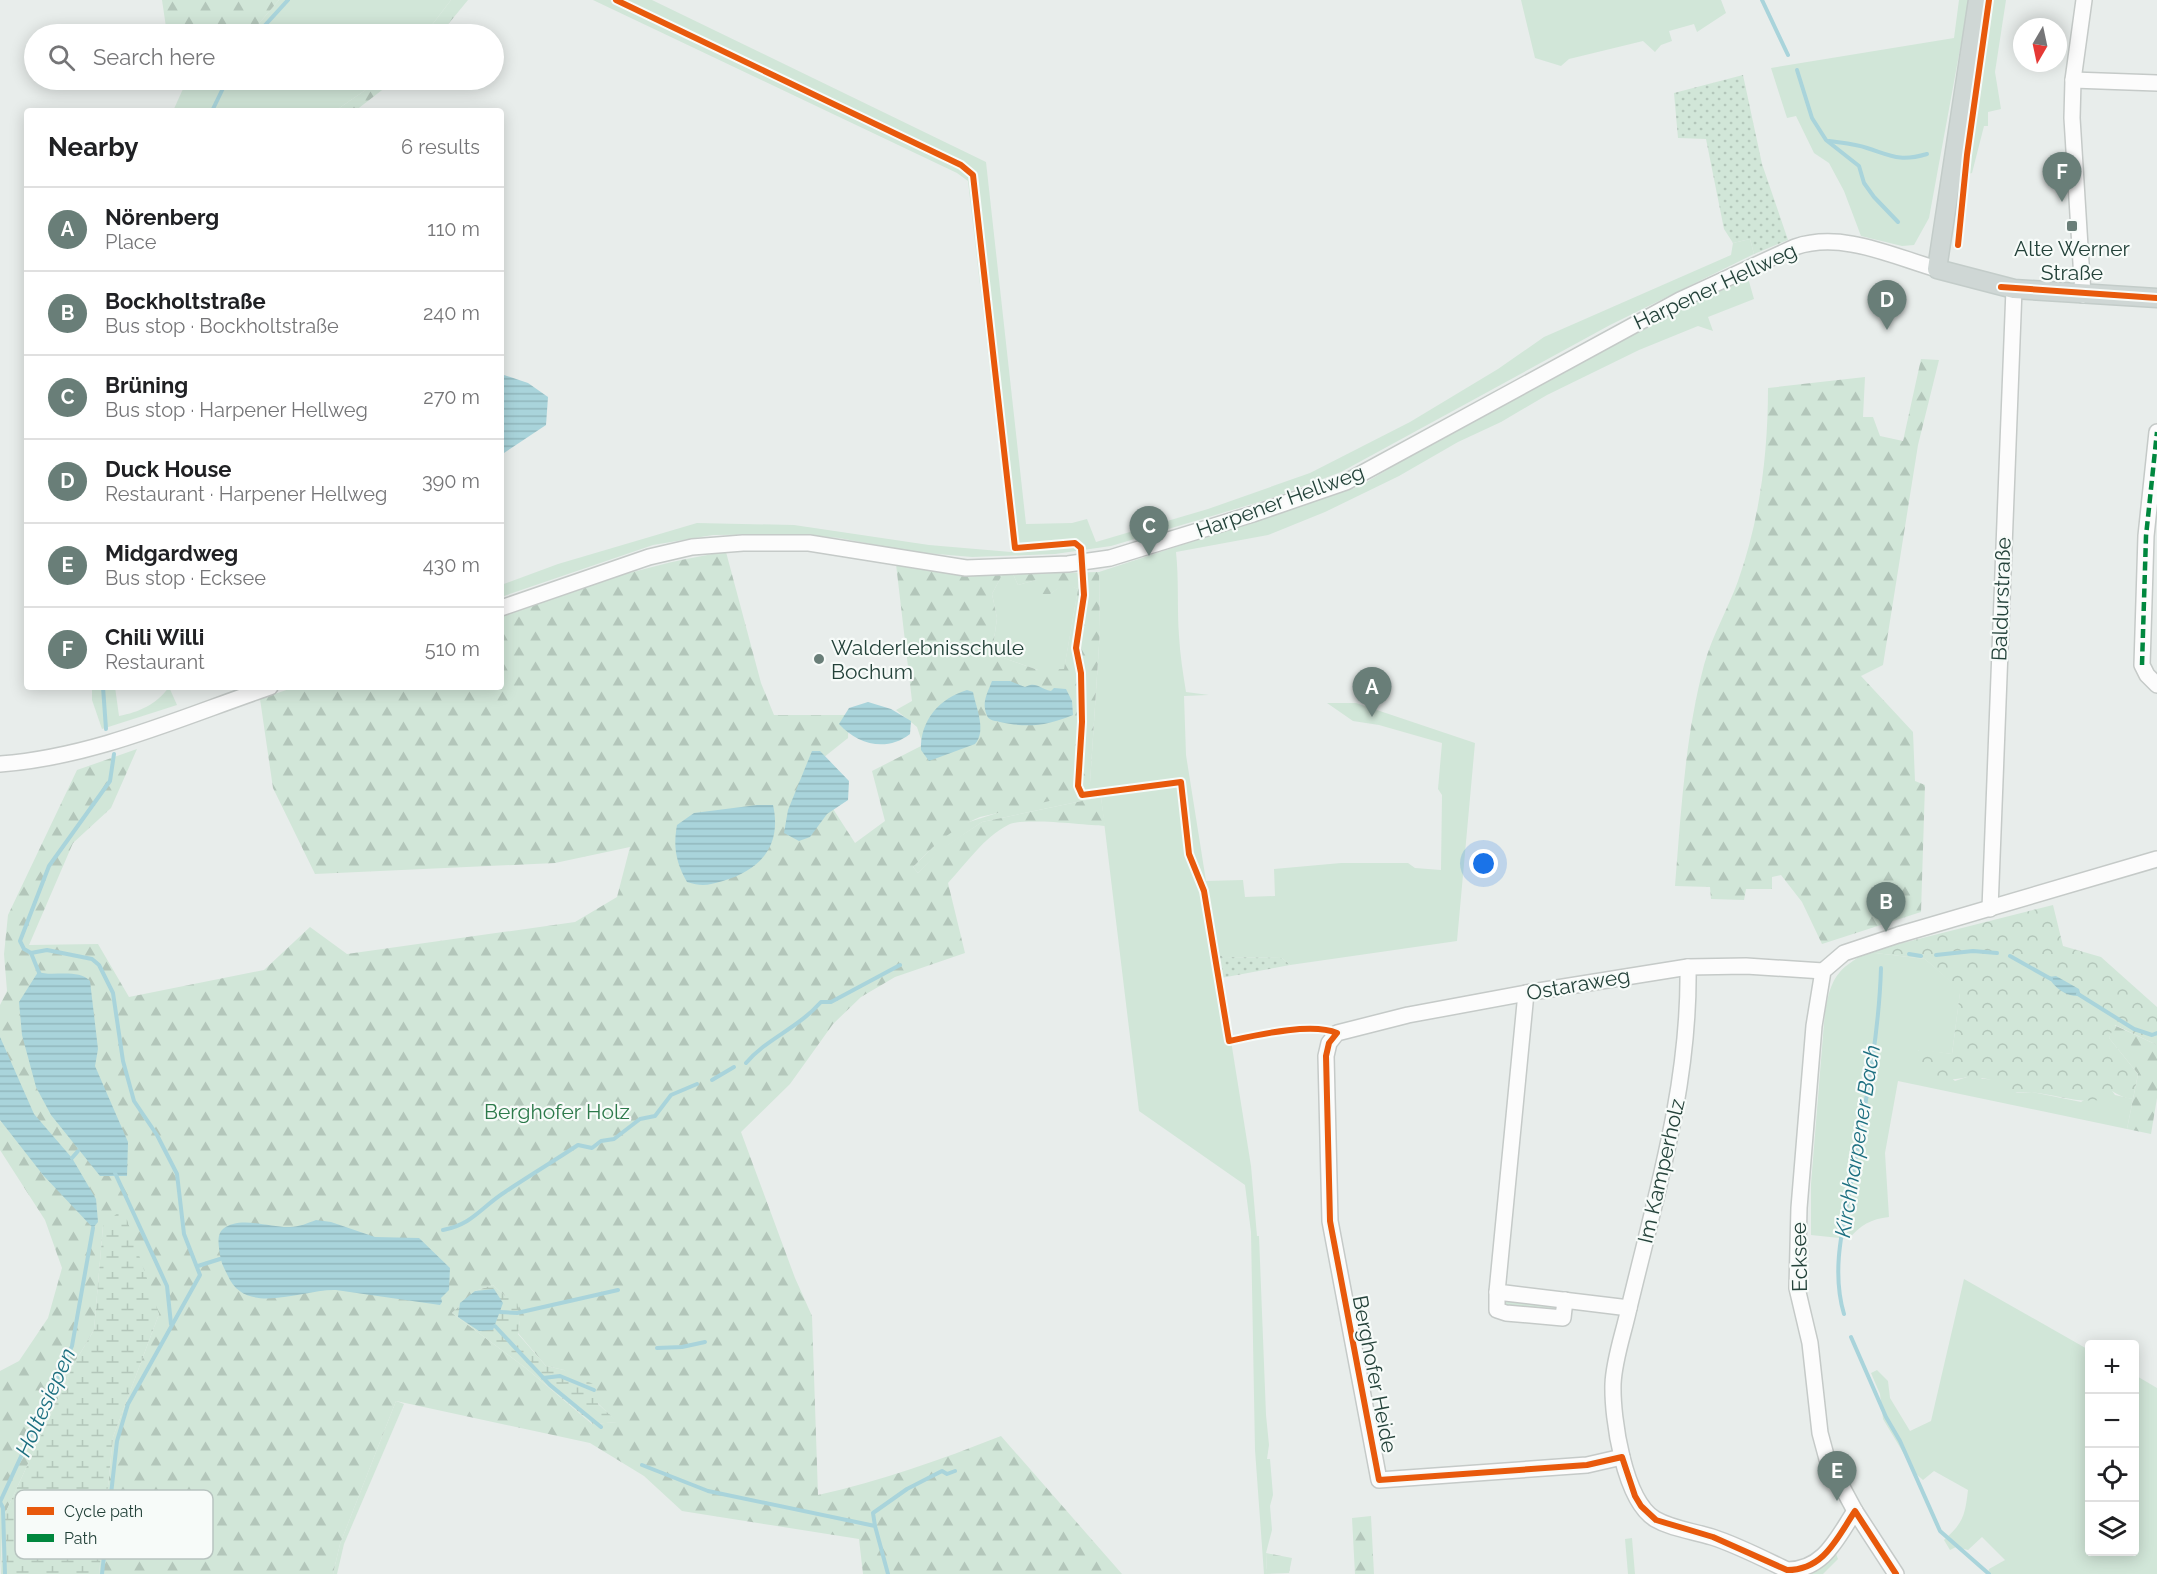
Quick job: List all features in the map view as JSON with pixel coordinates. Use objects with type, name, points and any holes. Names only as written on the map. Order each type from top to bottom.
[{"type":"main road","points":[[1937,269],[1978,0]]},
{"type":"main road","name":"Harpener Hellweg","points":[[1937,269],[2014,289],[2157,298]]},
{"type":"street","points":[[2083,295],[2072,118],[2073,80],[2084,0]]},
{"type":"street","points":[[2073,80],[2157,83]]},
{"type":"street","name":"Harpener Hellweg","points":[[504,607],[649,557],[692,547],[743,543],[809,543],[966,568],[1068,564],[1110,558],[1253,514],[1346,482],[1680,300],[1795,247],[1813,241],[1841,242],[1937,269]]},
{"type":"street","name":"Baldurstraße","points":[[1990,909],[2014,289]]},
{"type":"street","points":[[2157,432],[2146,536],[2142,664],[2147,675],[2157,685]]},
{"type":"street","points":[[0,764],[38,761],[96,747],[261,690]]},
{"type":"street","points":[[1828,965],[1844,953],[1898,934],[2157,860]]},
{"type":"street","name":"Ostaraweg","points":[[1337,1033],[1408,1015],[1688,967],[1828,965]]},
{"type":"street","name":"Ecksee","points":[[1828,965],[1814,1026],[1799,1208],[1797,1288],[1810,1343],[1820,1433],[1827,1459],[1855,1511],[1896,1574]]},
{"type":"street","name":"Im Kamperholz","points":[[1629,1308],[1679,1095],[1687,1030],[1688,967]]},
{"type":"street","points":[[1526,993],[1497,1292],[1629,1308],[1613,1383],[1616,1428],[1622,1457],[1635,1496],[1641,1506],[1656,1520],[1713,1537],[1787,1570],[1800,1570],[1823,1558],[1855,1511]]},
{"type":"street","name":"Berghofer Heide","points":[[1337,1033],[1329,1043],[1326,1056],[1330,1221],[1379,1480],[1587,1466],[1622,1457]]},
{"type":"green space","points":[[162,0],[279,0],[259,24],[166,24]]},
{"type":"green space","points":[[279,0],[451,0],[433,24],[259,24]]},
{"type":"green space","points":[[451,0],[468,0],[448,24],[433,24]]},
{"type":"green space","points":[[593,0],[652,0],[986,162],[1026,524],[1072,523],[1087,519],[1096,542],[1208,509],[1310,473],[1410,422],[1498,369],[1544,337],[1731,255],[1733,243],[1750,239],[1754,254],[1610,325],[1341,472],[1269,499],[1111,546],[1055,554],[972,557],[914,552],[839,538],[796,534],[713,535],[653,545],[504,596],[504,584],[558,564],[697,523],[794,525],[929,545],[1011,552],[968,181],[957,173]]},
{"type":"green space","points":[[1521,0],[1721,0],[1726,13],[1697,32],[1694,24],[1669,31],[1672,41],[1661,45],[1655,52],[1643,41],[1569,59],[1561,66],[1535,58]]},
{"type":"green space","points":[[1959,0],[1969,0],[1929,218],[1914,245],[1902,246],[1861,236],[1844,191],[1829,163],[1814,153],[1796,116],[1787,118],[1771,68],[1954,38]]},
{"type":"green space","points":[[1993,0],[2006,0],[1995,72],[2001,109],[1988,112],[1988,126],[1984,126],[1972,173],[1968,174]]},
{"type":"green space","points":[[1743,75],[1762,164],[1788,240],[1754,254],[1750,239],[1733,243],[1724,229],[1706,139],[1678,138],[1674,93]]},
{"type":"green space","points":[[182,90],[365,90],[339,108],[174,108]]},
{"type":"green space","points":[[365,90],[382,90],[359,108],[339,108]]},
{"type":"green space","points":[[1748,278],[1754,299],[1708,317],[1713,331],[1698,326],[1639,350],[1547,395],[1399,476],[1325,512],[1268,535],[1176,552],[1179,643],[1186,692],[1209,695],[1184,696],[1186,755],[1206,881],[1243,880],[1245,897],[1275,896],[1274,869],[1341,863],[1408,863],[1415,868],[1441,870],[1442,795],[1438,789],[1442,743],[1379,725],[1353,721],[1327,703],[1356,703],[1475,743],[1457,941],[1290,965],[1282,958],[1223,957],[1217,953],[1251,1166],[1257,1236],[1259,1236],[1269,1445],[1267,1459],[1270,1459],[1273,1495],[1270,1506],[1272,1530],[1266,1553],[1267,1574],[1264,1574],[1255,1450],[1251,1232],[1245,1185],[1139,1111],[1101,797],[982,822],[945,847],[918,873],[913,867],[947,833],[966,823],[1090,783],[1100,630],[1099,572],[1358,487],[1500,403],[1655,318]]},
{"type":"green space","points":[[1921,359],[1939,360],[1918,445],[1883,665],[1861,676],[1913,732],[1915,781],[1925,785],[1921,912],[1822,944],[1802,902],[1781,875],[1772,877],[1772,889],[1746,889],[1744,900],[1711,899],[1710,887],[1675,886],[1692,720],[1707,654],[1738,581],[1752,534],[1764,461],[1768,388],[1865,377],[1863,417],[1873,417],[1880,436],[1903,441]]},
{"type":"green space","name":"Berghofer Holz","points":[[726,552],[761,683],[774,715],[849,715],[848,738],[808,770],[855,843],[885,821],[872,771],[923,745],[917,727],[896,710],[912,701],[896,564],[943,573],[1002,575],[992,594],[997,618],[992,654],[1038,670],[1064,669],[1078,589],[1065,584],[1050,594],[1039,594],[1036,580],[1018,585],[1013,574],[1099,572],[1100,630],[1090,783],[1071,796],[980,817],[969,822],[944,838],[913,867],[918,873],[944,847],[982,822],[1101,797],[1105,826],[1026,822],[1008,825],[991,836],[948,883],[965,953],[895,977],[861,997],[833,1024],[790,1084],[741,1132],[795,1278],[812,1316],[818,1495],[910,1469],[1001,1436],[1122,1574],[863,1574],[859,1539],[682,1511],[644,1476],[590,1443],[396,1401],[340,1544],[333,1574],[99,1574],[101,1559],[213,1559],[213,1490],[108,1490],[113,1437],[159,1314],[103,1226],[94,1330],[75,1362],[3,1518],[0,1574],[0,1371],[19,1361],[48,1318],[62,1268],[45,1220],[0,1150],[0,1005],[7,991],[4,954],[8,915],[77,770],[137,749],[111,808],[73,843],[29,945],[98,944],[129,997],[264,970],[310,927],[347,954],[575,922],[617,897],[630,847],[555,863],[315,874],[273,788],[260,699],[286,690],[504,690],[504,614],[612,578],[667,563]],"holes":[[[493,1285],[506,1297],[520,1320],[518,1333],[546,1366],[564,1370],[617,1422],[592,1424],[527,1369],[452,1313],[475,1291]]]},
{"type":"green space","points":[[1013,574],[1018,585],[1036,580],[1050,594],[1065,583],[1078,589],[1064,670],[1038,670],[992,654],[997,618],[992,594],[1002,575]]},
{"type":"green space","points":[[92,690],[115,690],[119,716],[147,707],[159,699],[166,690],[170,690],[177,705],[102,729],[92,700]]},
{"type":"green space","points":[[2053,905],[2063,946],[2101,957],[2157,1007],[2157,1045],[2115,1025],[2109,1038],[2138,1074],[2133,1099],[2104,1088],[2100,1100],[2091,1101],[2030,1092],[2012,1092],[1987,1079],[1982,1078],[1975,1083],[1967,1077],[1941,1078],[1918,1068],[1922,1060],[1918,1049],[1952,1054],[1960,992],[1962,992],[1925,959],[1867,952]]},
{"type":"green space","points":[[1217,952],[1223,957],[1282,958],[1290,965],[1221,978]]},
{"type":"green space","points":[[1867,952],[1925,959],[1963,992],[1960,993],[1952,1054],[1918,1050],[1955,1081],[1967,1077],[1995,1080],[2017,1093],[2032,1092],[2081,1102],[2104,1088],[2110,1088],[2115,1095],[2133,1099],[2127,1129],[1898,1081],[1885,1153],[1889,1217],[1866,1224],[1849,1239],[1811,1235],[1811,1184],[1825,1011],[1830,990],[1837,975]]},
{"type":"green space","points":[[2114,1025],[2157,1045],[2157,1098],[2151,1134],[2127,1129],[2138,1074],[2109,1038]]},
{"type":"green space","points":[[123,1208],[159,1314],[113,1437],[108,1490],[16,1490],[75,1362],[94,1330],[103,1226]]},
{"type":"green space","points":[[1964,1279],[2085,1348],[2085,1556],[2139,1556],[2139,1377],[2157,1388],[2157,1574],[1988,1574],[1989,1569],[2005,1560],[1982,1537],[1968,1550],[1956,1547],[1950,1550],[1944,1540],[1962,1518],[1968,1490],[1934,1471],[1923,1480],[1916,1474],[1883,1419],[1880,1394],[1871,1373],[1877,1370],[1888,1381],[1890,1398],[1910,1431],[1931,1421]]},
{"type":"green space","points":[[493,1285],[506,1297],[517,1301],[520,1320],[518,1334],[546,1366],[564,1370],[595,1385],[598,1404],[618,1422],[593,1424],[527,1369],[452,1313],[475,1291]]},
{"type":"green space","points":[[1502,1299],[1555,1301],[1559,1308],[1555,1313],[1504,1308]]},
{"type":"green space","points":[[396,1401],[404,1404],[344,1544],[337,1574],[333,1574],[340,1544]]},
{"type":"green space","points":[[15,1492],[15,1559],[101,1559],[99,1574],[1,1574],[3,1518]]},
{"type":"green space","points":[[1371,1516],[1374,1574],[1355,1574],[1352,1518]]},
{"type":"green space","points":[[1632,1538],[1635,1574],[1628,1574],[1625,1539]]},
{"type":"green space","points":[[1834,1548],[1838,1559],[1823,1574],[1804,1574]]},
{"type":"green space","points":[[1266,1553],[1292,1558],[1289,1573],[1267,1574]]},
{"type":"water","points":[[504,375],[528,383],[548,397],[546,425],[504,453]]},
{"type":"water","points":[[992,681],[1010,681],[1025,687],[1035,685],[1051,691],[1054,688],[1066,689],[1072,701],[1073,715],[1037,725],[1019,725],[991,720],[987,716],[985,704]]},
{"type":"water","points":[[967,690],[973,692],[978,712],[980,733],[978,739],[975,744],[929,761],[921,750],[924,729],[928,720],[940,705]]},
{"type":"water","points":[[868,702],[891,709],[911,721],[910,734],[892,743],[873,744],[855,737],[839,724],[849,708]]},
{"type":"water","points":[[812,751],[820,751],[849,781],[848,800],[827,814],[810,837],[799,841],[784,833],[788,810]]},
{"type":"water","points":[[773,805],[775,819],[771,844],[758,863],[736,876],[718,882],[701,885],[687,882],[676,855],[677,825],[694,813]]},
{"type":"water","points":[[38,972],[79,975],[90,981],[98,1049],[95,1066],[128,1142],[127,1176],[100,1176],[51,1115],[36,1087],[22,1035],[19,1002]]},
{"type":"water","points":[[2056,976],[2079,989],[2081,996],[2066,994],[2058,989],[2048,977]]},
{"type":"water","points":[[0,1037],[34,1114],[72,1158],[96,1199],[98,1222],[93,1228],[43,1175],[0,1120]]},
{"type":"water","points":[[316,1220],[331,1222],[375,1237],[419,1238],[450,1268],[449,1290],[441,1298],[440,1305],[336,1290],[261,1298],[248,1295],[236,1288],[221,1258],[219,1238],[223,1229],[246,1222],[290,1227]]},
{"type":"water","points":[[494,1289],[503,1303],[493,1330],[479,1331],[458,1317],[460,1303],[475,1291]]},
{"type":"waterway","points":[[266,24],[288,0]]},
{"type":"waterway","name":"Kirchharpener Bach","points":[[1762,0],[1788,55]]},
{"type":"waterway","name":"Kirchharpener Bach","points":[[1797,70],[1812,118],[1826,140],[1859,166],[1864,183],[1898,222]]},
{"type":"waterway","points":[[213,108],[222,90]]},
{"type":"waterway","points":[[1829,141],[1903,158],[1927,154]]},
{"type":"waterway","points":[[103,690],[106,729]]},
{"type":"waterway","points":[[111,1490],[117,1441],[128,1404],[200,1275],[184,1234],[177,1174],[157,1135],[134,1101],[123,1061],[113,993],[99,965],[92,959],[47,950],[31,953],[24,949],[20,941],[49,866],[110,781],[114,754]]},
{"type":"waterway","name":"Kirchharpener Bach","points":[[1936,955],[1973,951],[1997,953]]},
{"type":"waterway","points":[[31,953],[40,975]]},
{"type":"waterway","name":"Kirchharpener Bach","points":[[1909,954],[1921,956]]},
{"type":"waterway","name":"Kirchharpener Bach","points":[[2010,956],[2051,979]]},
{"type":"waterway","points":[[746,1063],[763,1047],[802,1020],[821,1002],[831,1002],[900,965]]},
{"type":"waterway","name":"Kirchharpener Bach","points":[[1844,1314],[1838,1279],[1840,1244],[1871,1071],[1881,968]]},
{"type":"waterway","name":"Kirchharpener Bach","points":[[2078,994],[2134,1029],[2152,1035],[2157,1033]]},
{"type":"waterway","points":[[712,1080],[734,1067]]},
{"type":"waterway","points":[[443,1230],[469,1220],[496,1198],[578,1145],[592,1148],[601,1141],[614,1139],[640,1119],[655,1116],[671,1095],[697,1084]]},
{"type":"waterway","points":[[72,1158],[78,1151]]},
{"type":"waterway","points":[[115,1173],[167,1286],[171,1324]]},
{"type":"waterway","name":"Holtesiepen","points":[[0,1502],[72,1346],[93,1228]]},
{"type":"waterway","points":[[198,1266],[220,1259]]},
{"type":"waterway","points":[[500,1312],[517,1313],[618,1290]]},
{"type":"waterway","points":[[495,1326],[550,1385],[601,1427]]},
{"type":"waterway","name":"Kirchharpener Bach","points":[[1851,1337],[1940,1531],[1989,1574]]},
{"type":"waterway","points":[[657,1348],[682,1347],[705,1342]]},
{"type":"waterway","points":[[543,1378],[560,1376],[594,1390]]},
{"type":"waterway","points":[[642,1465],[708,1491],[875,1526],[888,1574]]},
{"type":"waterway","points":[[875,1526],[873,1513],[907,1489],[942,1471],[947,1474],[955,1471]]},
{"type":"waterway","points":[[0,1502],[3,1508],[5,1574]]},
{"type":"waterway","points":[[102,1574],[104,1559]]},
{"type":"marked path","points":[[2142,665],[2146,536],[2157,432]]},
{"type":"cycle path","points":[[616,0],[961,165],[973,175],[1015,548],[1075,543],[1081,548],[1084,595],[1076,648],[1081,673],[1082,722],[1078,786],[1082,795],[1181,782],[1189,854],[1204,891],[1229,1041],[1299,1029],[1326,1030],[1337,1033],[1329,1043],[1326,1056],[1330,1221],[1379,1480],[1587,1465],[1622,1457],[1635,1496],[1641,1506],[1656,1520],[1713,1537],[1787,1570],[1800,1569],[1820,1558],[1835,1542],[1855,1511],[1896,1574]]},
{"type":"cycle path","points":[[1958,245],[1967,155],[1989,0]]},
{"type":"cycle path","points":[[2001,287],[2157,298]]},
{"type":"place","name":"Chili Willi","points":[[2062,202]]},
{"type":"place","name":"Alte Werner Straße","points":[[2072,226]]},
{"type":"place","name":"Duck House","points":[[1887,330]]},
{"type":"place","name":"Brüning","points":[[1149,556]]},
{"type":"place","name":"Walderlebnisschule Bochum","points":[[819,659]]},
{"type":"place","name":"Nörenberg","points":[[1372,717]]},
{"type":"place","name":"Bockholtstraße","points":[[1886,932]]},
{"type":"place","name":"Midgardweg","points":[[1837,1501]]}]
